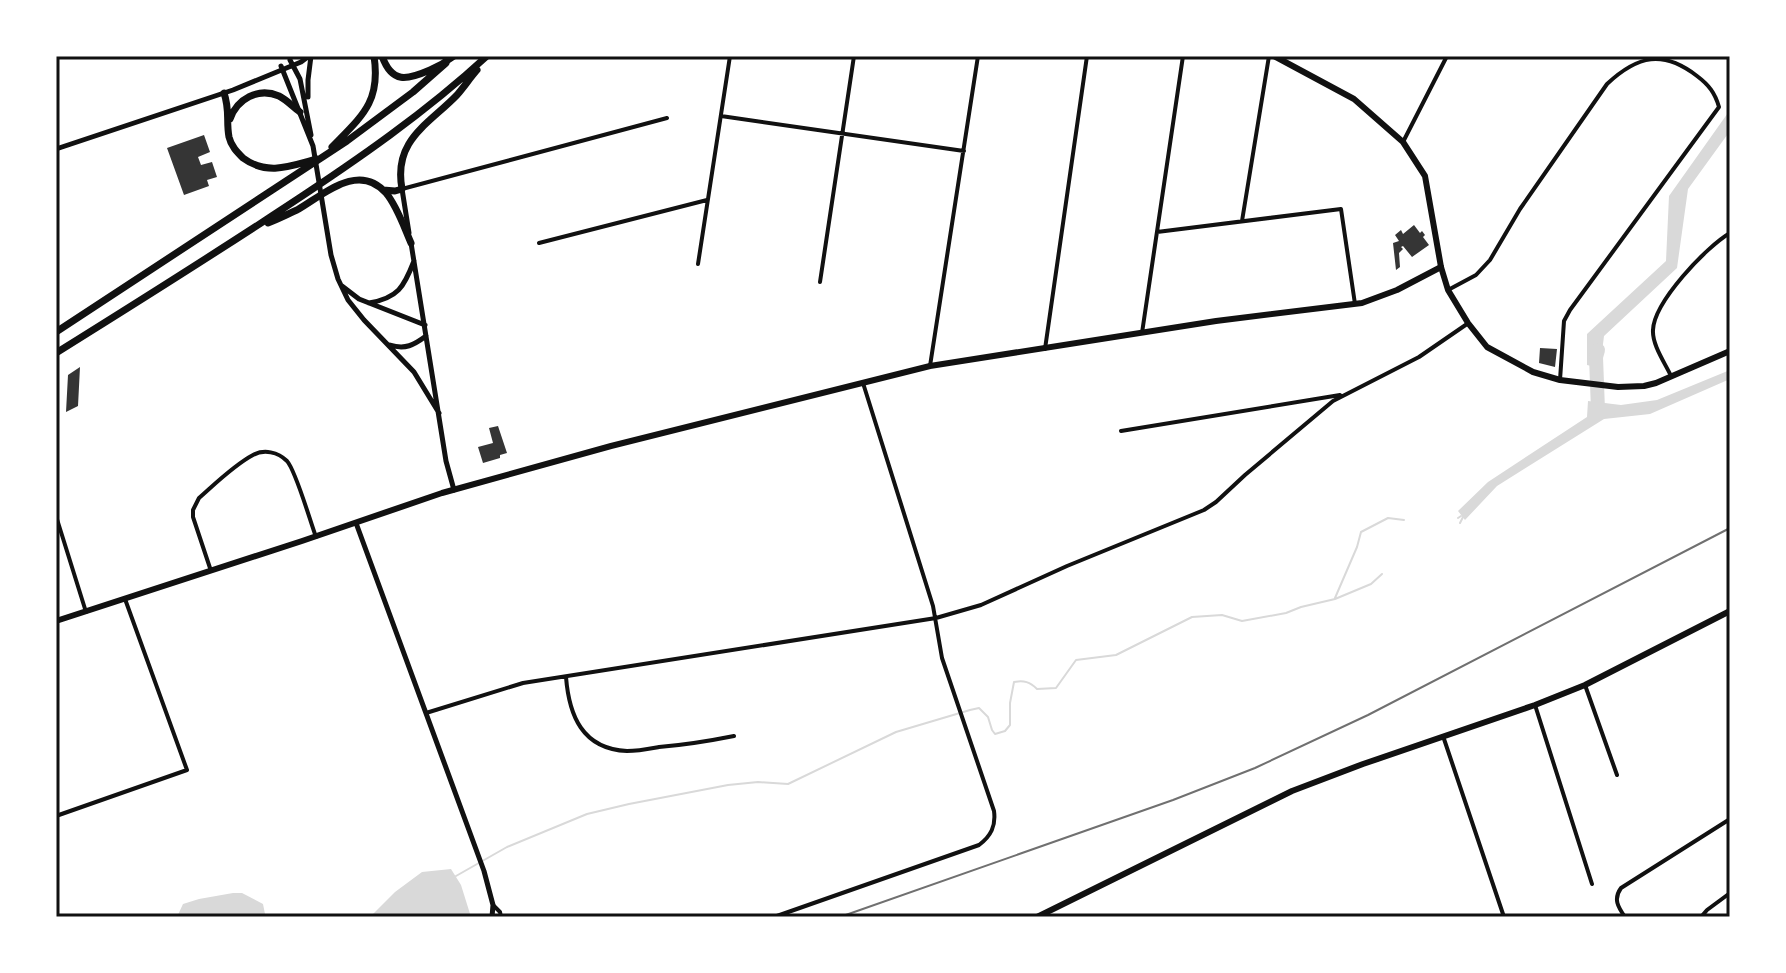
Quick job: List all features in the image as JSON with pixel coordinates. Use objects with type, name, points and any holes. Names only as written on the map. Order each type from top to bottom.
[{"type":"highway","points":[[224,93],[228,105],[229,137],[244,158],[254,164],[276,169],[322,158],[360,118],[369,104],[376,81],[374,56]]},
{"type":"highway","points":[[382,56],[389,70],[402,78],[416,76],[446,63]]},
{"type":"highway","points":[[56,332],[322,158],[392,109],[454,56]]},
{"type":"highway","points":[[245,234],[298,209],[339,184],[359,181],[383,190],[402,189],[400,169],[408,145],[424,125],[456,96],[488,56]]},
{"type":"highway","points":[[56,353],[245,234],[380,144],[488,56]]},
{"type":"highway","points":[[229,121],[239,103],[261,93],[279,96],[300,112]]},
{"type":"highway","points":[[383,190],[411,243]]},
{"type":"main road","points":[[1272,56],[1354,99],[1403,142],[1425,176],[1448,290],[1487,347],[1533,372],[1560,380],[1631,388],[1656,383],[1730,351]]},
{"type":"main road","points":[[56,621],[454,490],[611,446],[930,366],[1355,304],[1397,290],[1441,267]]},
{"type":"main road","points":[[1037,917],[1292,791],[1585,685],[1730,611]]},
{"type":"street","points":[[56,149],[224,93],[263,78],[293,60],[310,56],[309,118]]},
{"type":"street","points":[[698,264],[730,56]]},
{"type":"street","points":[[820,282],[854,56]]},
{"type":"street","points":[[930,366],[978,56]]},
{"type":"street","points":[[1045,349],[1087,56]]},
{"type":"street","points":[[1142,333],[1183,56]]},
{"type":"street","points":[[1242,221],[1272,56]]},
{"type":"street","points":[[1403,142],[1447,56]]},
{"type":"street","points":[[1448,290],[1476,275],[1490,260],[1520,209],[1607,84],[1623,69],[1655,58],[1673,61],[1706,83],[1716,95],[1719,107],[1564,321],[1560,380]]},
{"type":"street","points":[[293,60],[309,118],[333,264],[341,285],[353,307],[419,379],[439,413]]},
{"type":"street","points":[[282,68],[313,146]]},
{"type":"street","points":[[721,116],[964,151]]},
{"type":"street","points":[[454,490],[447,467],[402,189],[667,118]]},
{"type":"street","points":[[539,243],[708,200]]},
{"type":"street","points":[[1157,232],[1341,209],[1355,304]]},
{"type":"street","points":[[1671,376],[1653,336],[1657,313],[1709,248],[1730,233]]},
{"type":"street","points":[[369,303],[389,298],[401,289],[414,260]]},
{"type":"street","points":[[341,285],[354,296],[425,325]]},
{"type":"street","points":[[426,713],[523,683],[936,618],[981,605],[1204,510],[1333,401],[1419,357],[1468,323]]},
{"type":"street","points":[[389,345],[409,347],[426,336]]},
{"type":"street","points":[[774,917],[979,845],[994,826],[994,811],[942,658],[936,618],[922,566],[862,382]]},
{"type":"street","points":[[1121,431],[1345,394]]},
{"type":"street","points":[[211,571],[193,517],[195,504],[248,458],[259,453],[280,455],[291,467],[316,537]]},
{"type":"street","points":[[56,516],[86,612]]},
{"type":"street","points":[[356,523],[477,850],[493,905],[492,917]]},
{"type":"street","points":[[56,815],[187,770],[125,599]]},
{"type":"street","points":[[566,677],[568,700],[576,722],[590,737],[607,747],[631,750],[734,736]]},
{"type":"street","points":[[1585,685],[1617,775]]},
{"type":"street","points":[[1535,705],[1592,884]]},
{"type":"street","points":[[1443,736],[1504,917]]},
{"type":"street","points":[[1625,917],[1617,901],[1621,888],[1730,819]]},
{"type":"street","points":[[1701,917],[1730,893]]},
{"type":"street","points":[[493,905],[501,917]]},
{"type":"shaded area","points":[[1730,110],[1730,131],[1688,189],[1677,268],[1604,336],[1600,368],[1587,365],[1587,334],[1666,261],[1669,196]]},
{"type":"shaded area","points":[[1730,370],[1730,379],[1650,414],[1604,419],[1497,486],[1465,520],[1458,511],[1488,482],[1587,417],[1588,401],[1621,405],[1657,400]]},
{"type":"shaded area","points":[[451,869],[461,885],[471,917],[370,917],[395,892],[422,872]]},
{"type":"shaded area","points":[[242,893],[263,904],[263,917],[177,917],[183,904]]},
{"type":"building","points":[[204,135],[210,152],[198,157],[201,165],[212,162],[217,177],[207,180],[209,186],[184,195],[167,148]]},
{"type":"building","points":[[1414,225],[1425,235],[1423,237],[1429,245],[1412,257],[1401,247],[1400,267],[1396,270],[1393,243],[1399,241],[1395,235],[1401,230],[1403,234]]},
{"type":"building","points":[[1540,348],[1557,349],[1555,367],[1539,363]]},
{"type":"building","points":[[80,367],[78,406],[66,412],[68,375]]},
{"type":"building","points":[[498,426],[507,453],[483,463],[478,447],[493,443],[489,428]]},
{"type":"waterway","points":[[1598,350],[1598,410],[1608,411]]},
{"type":"waterway","points":[[1460,523],[1463,517]]},
{"type":"waterway","points":[[1335,598],[1361,532],[1388,518],[1404,520]]},
{"type":"waterway","points":[[456,876],[507,847],[587,814],[728,785],[758,782],[788,784],[896,732],[970,710],[979,708],[988,717],[995,734],[1005,731],[1010,725],[1014,682],[1027,682],[1037,689],[1056,688],[1076,660],[1116,655],[1192,617],[1222,615],[1242,621],[1286,613],[1335,599],[1371,584],[1382,574]]},
{"type":"railway","points":[[840,917],[1173,800],[1255,768],[1368,715],[1730,528]]}]
